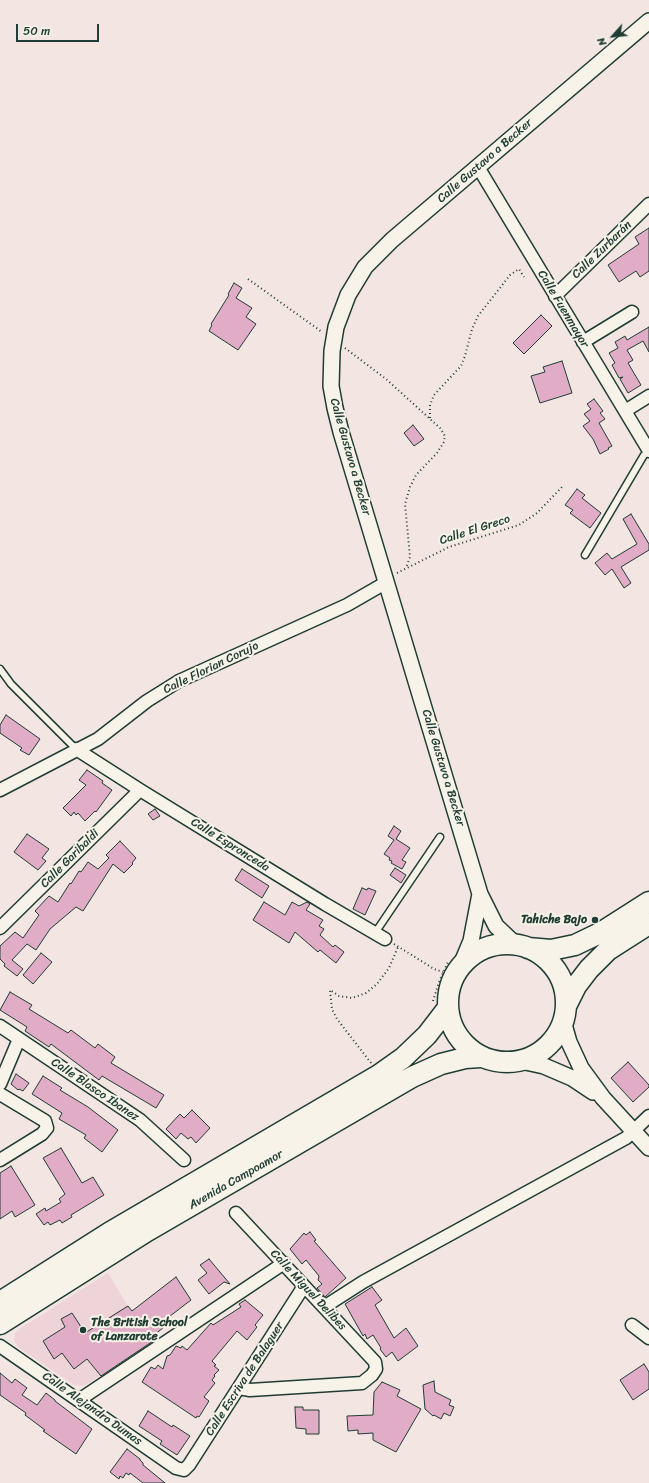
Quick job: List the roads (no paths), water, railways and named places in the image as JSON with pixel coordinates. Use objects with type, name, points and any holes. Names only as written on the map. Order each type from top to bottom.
[{"type":"highway","points":[[649,902],[602,932],[575,945],[551,950],[522,946],[495,945],[476,952],[451,966],[450,985],[440,1006],[464,1045],[480,1057],[500,1063],[521,1061],[540,1053],[554,1039],[576,986],[589,969],[608,950],[649,924]]},
{"type":"highway","points":[[522,946],[548,961],[562,982],[565,1013]]},
{"type":"highway","name":"Avenida Campoamor","points":[[0,1302],[108,1233],[403,1058],[428,1035],[440,1006]]},
{"type":"highway","name":"Avenida Campoamor","points":[[0,1324],[147,1232],[412,1077],[441,1064],[465,1058],[480,1057]]},
{"type":"street","name":"Calle Gustavo a Becker","points":[[522,946],[496,926],[480,894],[335,408],[331,386],[332,351],[336,327],[348,295],[365,267],[392,240],[649,21]]},
{"type":"street","name":"Calle Fuenmayor","points":[[478,167],[649,451]]},
{"type":"street","name":"Calle Zurbarán","points":[[555,296],[649,204]]},
{"type":"street","points":[[583,342],[632,312]]},
{"type":"street","points":[[625,411],[649,396]]},
{"type":"street","name":"Calle Florian Corujo","points":[[0,790],[98,738],[147,701],[179,681],[347,606],[387,582]]},
{"type":"street","name":"Calle Espronceda","points":[[76,749],[140,790],[380,936]]},
{"type":"street","name":"Calle Garibaldi","points":[[0,928],[140,790]]},
{"type":"street","name":"Calle Gustavo a Becker","points":[[451,966],[471,941],[480,894]]},
{"type":"street","points":[[565,1013],[569,1042],[581,1068],[602,1098],[649,1148]]},
{"type":"street","name":"Calle Blasco Ibanez","points":[[0,1026],[140,1120],[184,1160]]},
{"type":"street","points":[[0,1084],[19,1039]]},
{"type":"street","points":[[521,1061],[544,1066],[572,1078],[602,1098]]},
{"type":"street","points":[[0,1094],[44,1121],[47,1128],[42,1134],[0,1160]]},
{"type":"street","points":[[324,1308],[363,1282],[626,1138],[649,1116]]},
{"type":"street","name":"Calle Miguel Delibes","points":[[236,1213],[375,1362],[376,1369],[372,1375],[362,1383],[250,1390],[239,1388]]},
{"type":"street","points":[[79,1400],[284,1264]]},
{"type":"street","name":"Calle Escriva de Balaguer","points":[[184,1470],[189,1466],[304,1286]]},
{"type":"street","points":[[632,1325],[649,1338]]},
{"type":"street","name":"Calle Alejandro Dumas","points":[[0,1346],[176,1468],[184,1470]]},
{"type":"lane","points":[[585,555],[644,455],[649,451]]},
{"type":"lane","points":[[0,669],[11,684],[76,749]]},
{"type":"lane","points":[[380,936],[440,837]]},
{"type":"place","name":"Tahiche Bajo","points":[[595,920]]},
{"type":"place","name":"The British School of Lanzarote","points":[[83,1330]]}]
